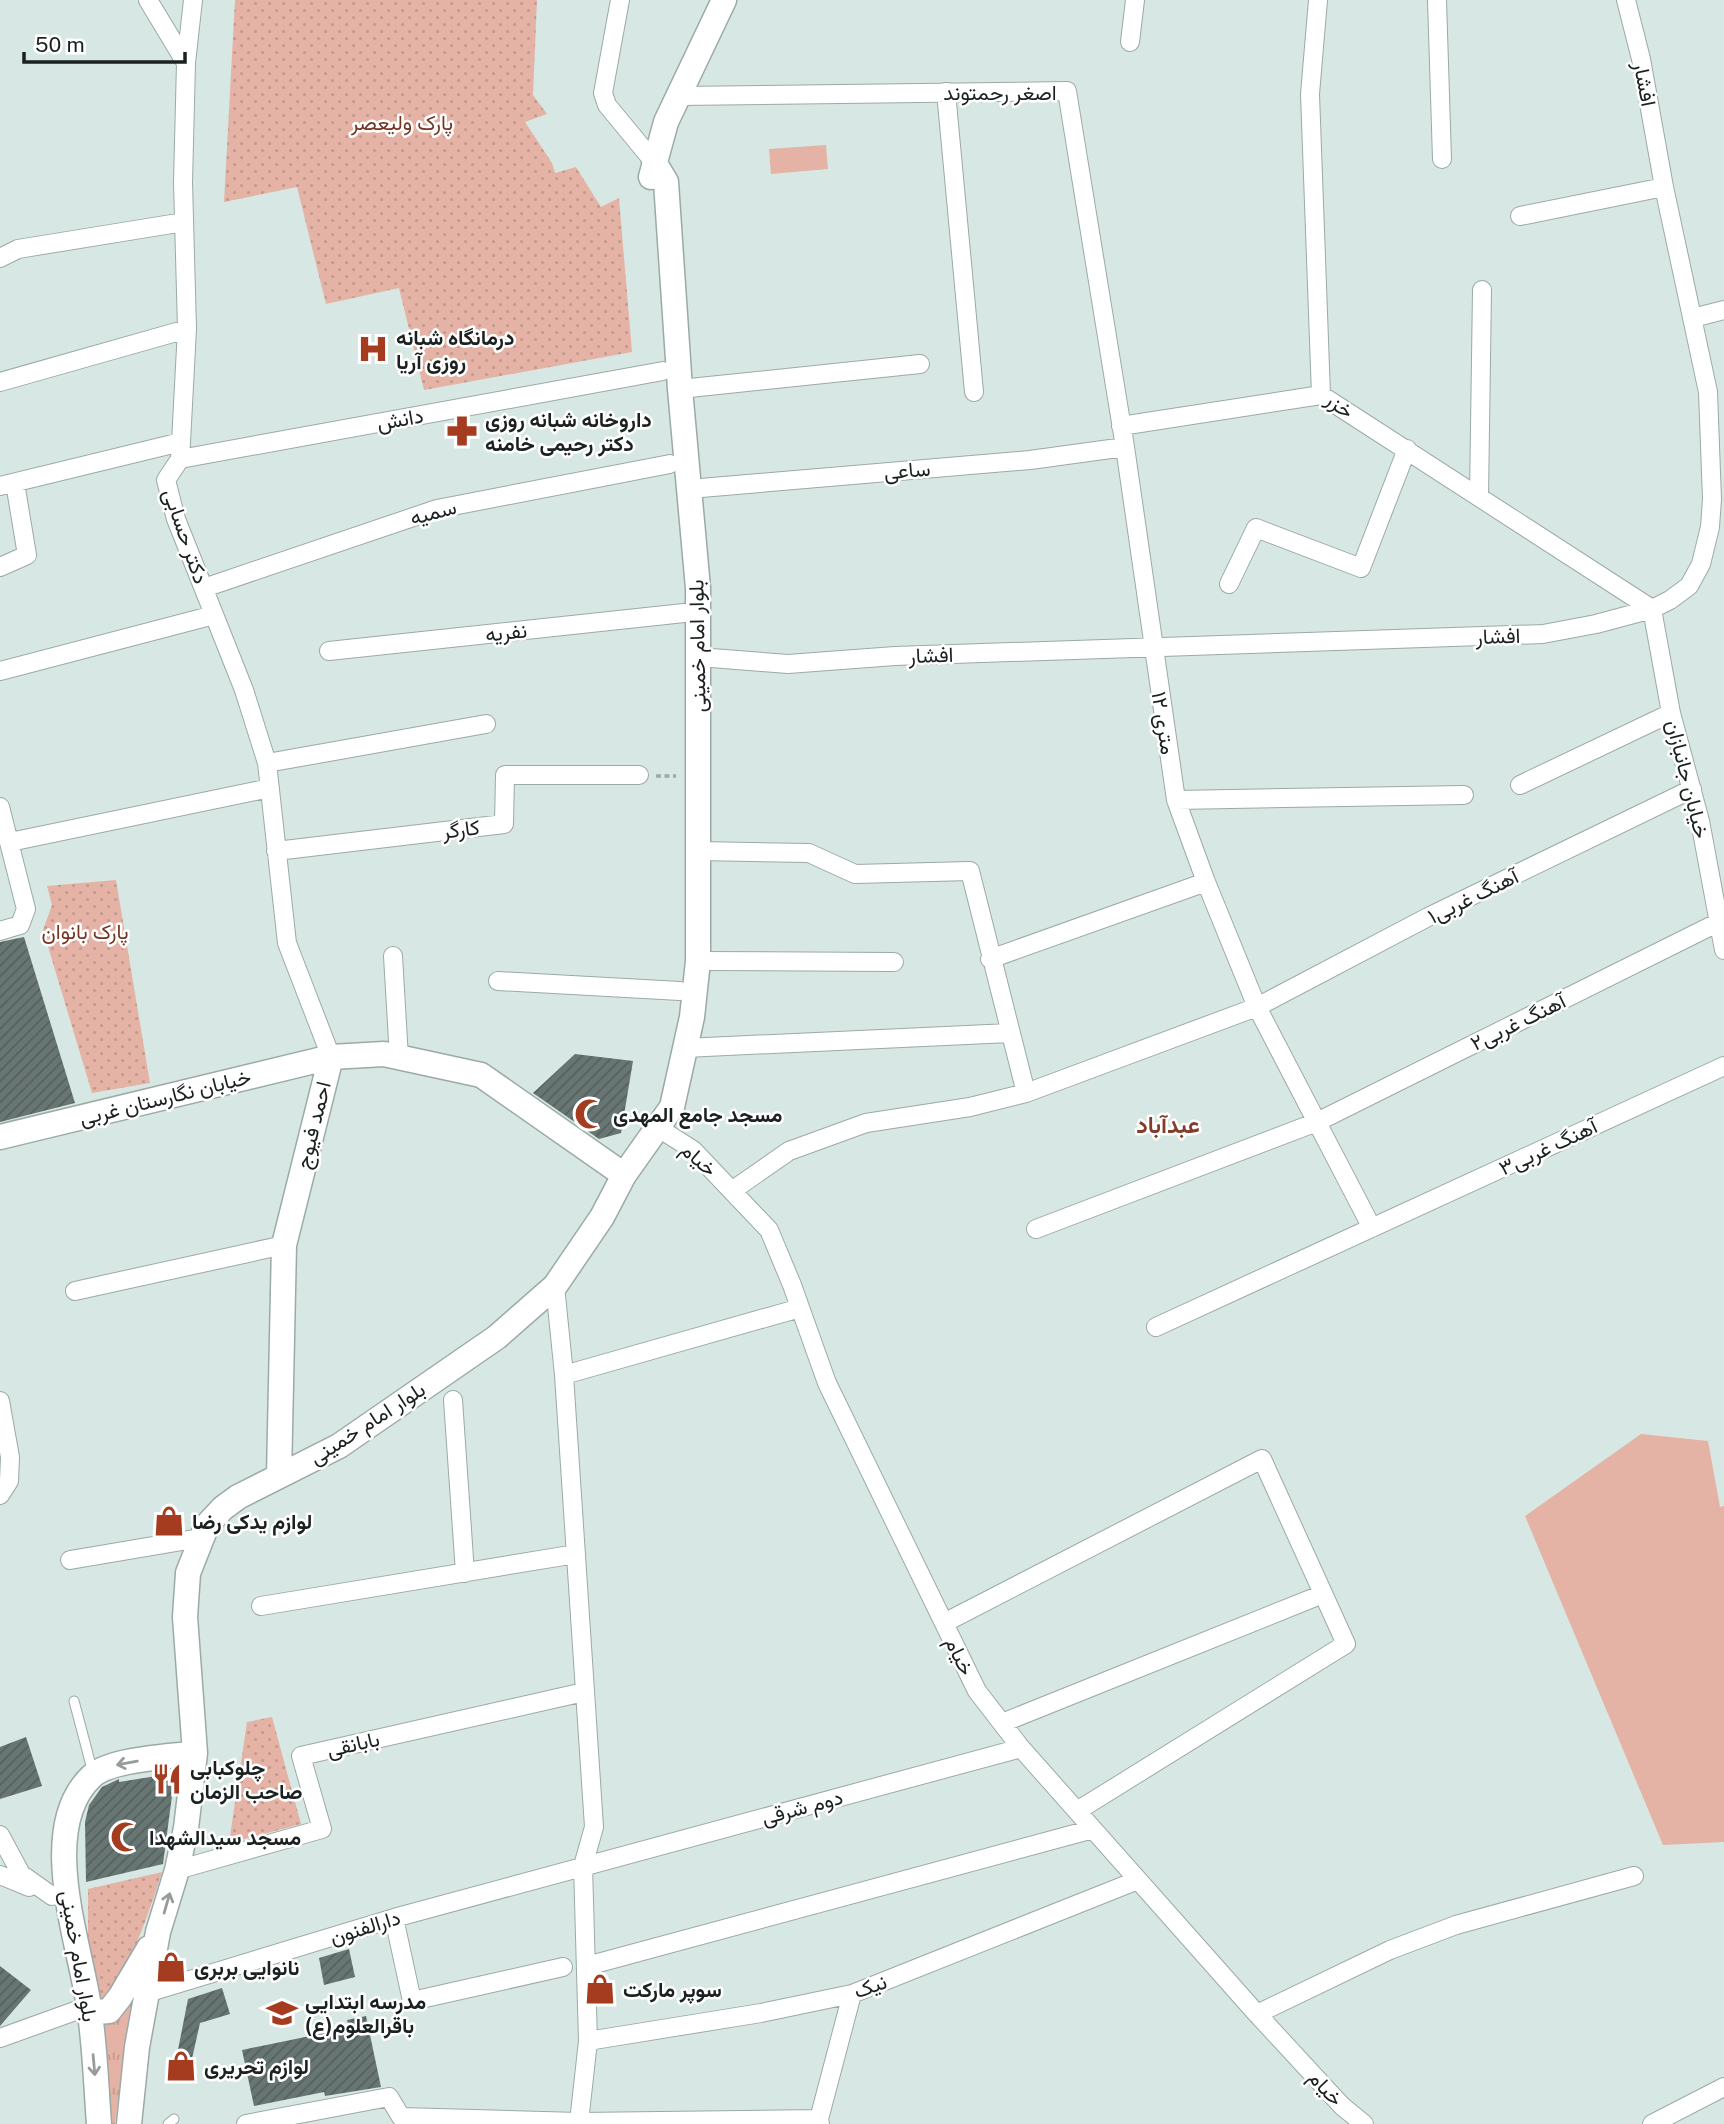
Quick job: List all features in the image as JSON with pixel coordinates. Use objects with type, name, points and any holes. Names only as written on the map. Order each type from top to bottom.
[{"type":"street","points":[[148,0],[186,63]]},
{"type":"street","name":"دکتر حسابی","points":[[192,0],[186,63],[184,222],[187,329],[180,451],[166,480],[176,519],[244,691],[267,763],[287,943],[331,1057]]},
{"type":"street","points":[[620,0],[603,93],[607,105],[654,162]]},
{"type":"street","name":"بلوار امام خمینی","points":[[657,1127],[658,1102],[680,991],[684,613],[670,464],[650,182],[666,122],[724,0]]},
{"type":"street","points":[[1130,42],[1135,0]]},
{"type":"street","name":"خزر","points":[[1318,0],[1310,94],[1321,395],[1651,609]]},
{"type":"street","points":[[1437,0],[1442,159]]},
{"type":"street","name":"افشار","points":[[699,657],[788,664],[895,656],[1543,634],[1596,624],[1651,609],[1670,600],[1689,586],[1701,564],[1710,527],[1712,499],[1708,392],[1664,187],[1641,59],[1626,0]]},
{"type":"street","name":"اصغر رحمتوند","points":[[679,96],[1067,91],[1121,426]]},
{"type":"street","points":[[946,92],[974,392]]},
{"type":"street","name":"بلوار امام خمینی","points":[[129,2124],[137,2047],[158,1932],[177,1870],[186,1828],[195,1753],[185,1617],[188,1573],[200,1538],[207,1525],[223,1508],[339,1446],[497,1337],[555,1286],[602,1217],[624,1175],[672,1107],[692,1017],[698,961],[698,588],[680,389],[666,182],[654,162]]},
{"type":"street","points":[[1520,216],[1664,187]]},
{"type":"street","points":[[0,258],[18,248],[184,222]]},
{"type":"street","points":[[1479,496],[1482,290]]},
{"type":"street","points":[[1693,318],[1724,310]]},
{"type":"street","points":[[0,382],[187,329]]},
{"type":"street","points":[[680,389],[920,364]]},
{"type":"street","name":"دانش","points":[[8,485],[180,451],[663,371]]},
{"type":"street","points":[[1121,426],[1321,395]]},
{"type":"street","name":"۱۲ متری","points":[[1121,426],[1176,800],[1256,1007],[1372,1228]]},
{"type":"street","name":"ساعی","points":[[689,489],[1030,460],[1125,447]]},
{"type":"street","points":[[1229,584],[1256,528],[1361,568],[1407,449]]},
{"type":"street","name":"سمیه","points":[[204,588],[436,509],[670,464]]},
{"type":"street","points":[[0,567],[26,555],[8,485]]},
{"type":"street","name":"خیابان جانبازان","points":[[1651,609],[1671,713],[1718,879],[1719,922],[1724,950]]},
{"type":"street","name":"نفریه","points":[[328,651],[684,613]]},
{"type":"street","points":[[0,671],[214,615]]},
{"type":"street","points":[[1520,785],[1671,713]]},
{"type":"street","points":[[267,763],[486,724]]},
{"type":"street","name":"کارگر","points":[[276,851],[504,824],[505,775],[639,775]]},
{"type":"street","points":[[10,842],[270,789]]},
{"type":"street","name":"آهنگ غربی۱","points":[[733,1190],[789,1151],[866,1123],[970,1107],[1026,1093],[1256,1007],[1428,917],[1692,789]]},
{"type":"street","points":[[1176,800],[1464,795]]},
{"type":"street","points":[[0,807],[26,909],[20,925],[0,931]]},
{"type":"street","points":[[698,851],[809,853],[855,874],[970,871],[990,959],[1026,1093]]},
{"type":"street","points":[[990,959],[1206,882]]},
{"type":"street","name":"آهنگ غربی۲","points":[[1036,1229],[1317,1122],[1719,922]]},
{"type":"street","points":[[393,956],[399,1058]]},
{"type":"street","points":[[698,961],[894,962]]},
{"type":"street","points":[[498,981],[680,991]]},
{"type":"street","points":[[685,1048],[1010,1033]]},
{"type":"street","name":"احمد فیوج","points":[[279,1476],[284,1245],[331,1057],[384,1054],[481,1075],[624,1175]]},
{"type":"street","name":"خیابان نگارستان غربی","points":[[0,1137],[331,1057]]},
{"type":"street","name":"آهنگ غربی۳","points":[[1156,1327],[1724,1066]]},
{"type":"street","name":"خیام","points":[[657,1127],[693,1150],[769,1230],[827,1383],[977,1690],[1021,1748],[1257,2014],[1342,2106],[1364,2124]]},
{"type":"street","points":[[75,1291],[284,1245]]},
{"type":"street","points":[[555,1286],[564,1375],[594,1827],[583,1866],[588,2041],[579,2122]]},
{"type":"street","points":[[564,1375],[800,1308]]},
{"type":"street","points":[[453,1400],[465,1573]]},
{"type":"street","points":[[0,1401],[10,1457],[9,1481],[0,1495]]},
{"type":"street","points":[[944,1623],[1262,1459],[1346,1644],[1077,1811]]},
{"type":"street","points":[[70,1560],[200,1538]]},
{"type":"street","points":[[261,1606],[576,1554]]},
{"type":"street","points":[[1002,1723],[1324,1594]]},
{"type":"street","name":"بابانقی","points":[[177,1870],[322,1829],[301,1756],[584,1692]]},
{"type":"street","name":"دوم شرقی","points":[[583,1866],[1021,1748]]},
{"type":"street","points":[[93,1774],[118,1765],[195,1753]]},
{"type":"street","name":"بلوار امام خمینی","points":[[93,1774],[75,1795],[65,1832],[59,1896],[89,2006],[99,2124]]},
{"type":"street","points":[[587,1966],[1093,1829]]},
{"type":"street","points":[[0,1835],[21,1874],[59,1896]]},
{"type":"street","name":"دارالفنون","points":[[147,1993],[394,1918],[583,1866]]},
{"type":"street","points":[[0,1875],[59,1896]]},
{"type":"street","points":[[1257,2014],[1401,1945],[1456,1925],[1634,1876]]},
{"type":"street","name":"نیک","points":[[588,2041],[761,2013],[852,1994],[1138,1880]]},
{"type":"street","points":[[394,1918],[412,2001],[563,1967]]},
{"type":"street","points":[[0,2038],[89,2006],[97,2012],[109,2011],[158,1932]]},
{"type":"street","points":[[246,2124],[388,2097],[401,2117],[579,2122],[819,2121],[852,1994]]},
{"type":"street","points":[[1651,2124],[1724,2087]]},
{"type":"lane","points":[[74,1701],[93,1774]]},
{"type":"path","points":[[639,775],[683,776]]},
{"type":"green space","name":"پارک ولیعصر","points":[[235,0],[537,0],[533,95],[547,114],[525,122],[552,163],[555,173],[576,167],[601,207],[619,198],[632,352],[424,390],[399,288],[326,304],[297,187],[224,202]]},
{"type":"green space","points":[[826,145],[828,169],[771,174],[769,149]]},
{"type":"green space","name":"پارک بانوان","points":[[116,880],[150,1083],[92,1093],[43,930],[52,905],[47,886]]},
{"type":"green space","points":[[1641,1434],[1708,1441],[1720,1507],[1724,1506],[1724,1842],[1663,1845],[1525,1516]]},
{"type":"green space","points":[[272,1717],[301,1824],[229,1843],[247,1722]]},
{"type":"green space","points":[[162,1872],[139,1937],[118,1984],[110,2000],[98,2001],[88,1938],[88,1889]]},
{"type":"green space","points":[[137,1982],[115,2124],[110,2124],[102,2020]]},
{"type":"building","points":[[24,937],[75,1103],[0,1122],[0,942]]},
{"type":"building","name":"مسجد جامع المهدی","points":[[575,1054],[633,1061],[621,1133],[599,1139],[533,1093]]},
{"type":"building","points":[[26,1737],[42,1786],[0,1799],[0,1747]]},
{"type":"building","name":"مسجد سیدالشهدا","points":[[175,1773],[163,1864],[86,1882],[85,1822],[89,1805],[102,1787],[119,1779],[119,1782]]},
{"type":"building","points":[[349,1949],[355,1977],[324,1985],[319,1958]]},
{"type":"building","points":[[0,1966],[31,1990],[0,2026]]},
{"type":"building","points":[[222,1988],[230,2014],[200,2023],[191,2063],[176,2060],[188,1999]]},
{"type":"building","points":[[366,2016],[381,2087],[325,2096],[324,2092],[254,2106],[242,2050],[349,2028],[347,2020]]},
{"type":"place","name":"درمانگاه شبانه روزی آریا","points":[[373,349]]},
{"type":"place","name":"داروخانه شبانه روزی دکتر رحیمی خامنه","points":[[462,431]]},
{"type":"place","name":"مسجد جامع المهدی","points":[[590,1114]]},
{"type":"place","name":"لوازم یدکی رضا","points":[[169,1521]]},
{"type":"place","name":"چلوکبابی صاحب الزمان","points":[[167,1779]]},
{"type":"place","name":"مسجد سیدالشهدا","points":[[126,1837]]},
{"type":"place","name":"نانوایی بربری","points":[[171,1967]]},
{"type":"place","name":"سوپر مارکت","points":[[600,1989]]},
{"type":"place","name":"مدرسه ابتدایی باقرالعلوم(ع)","points":[[282,2013]]},
{"type":"place","name":"لوازم تحریری","points":[[181,2066]]},
{"type":"district","name":"عبدآباد","points":[[1168,1124]]}]
